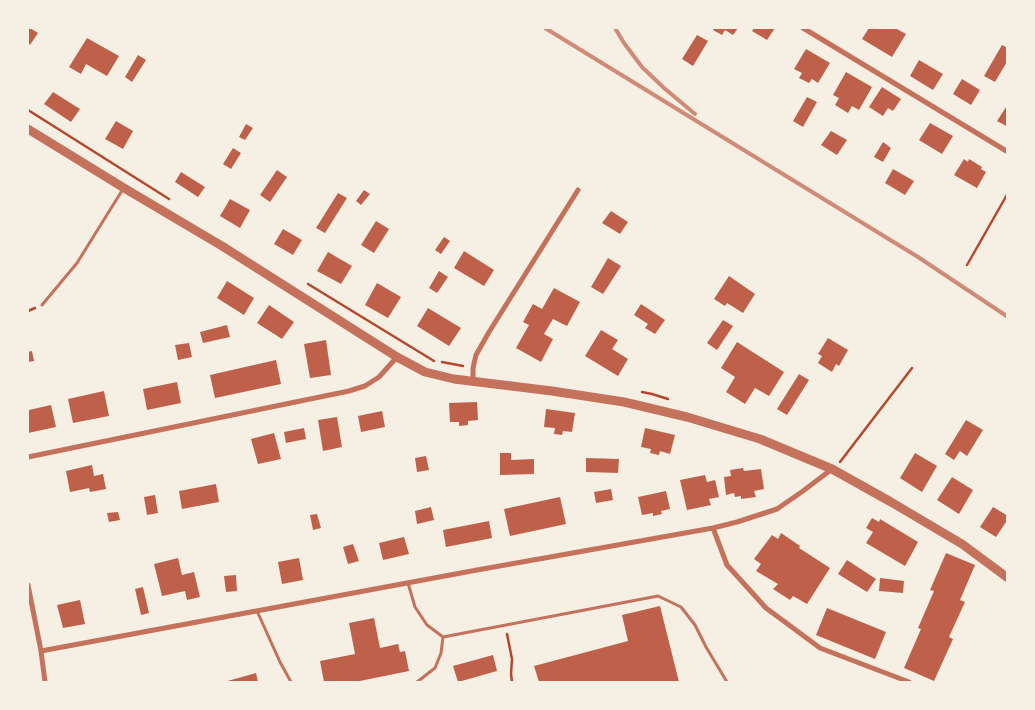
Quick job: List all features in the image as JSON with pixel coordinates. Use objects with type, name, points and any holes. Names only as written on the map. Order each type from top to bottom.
[{"type":"street","points":[[803,28],[1008,152]]},
{"type":"street","points":[[28,129],[222,246],[397,357],[424,372],[454,379],[624,402],[687,417],[760,439],[832,469],[891,502],[962,544],[1008,578]]},
{"type":"street","points":[[472,381],[476,356],[489,332],[578,190]]},
{"type":"street","points":[[28,457],[349,391],[365,386],[379,377],[397,357]]},
{"type":"street","points":[[41,651],[408,582],[713,528],[777,510],[832,469]]},
{"type":"street","points":[[713,528],[727,565],[766,608],[820,648],[908,682]]},
{"type":"street","points":[[28,585],[45,682]]},
{"type":"lane","points":[[42,305],[77,263],[124,188]]},
{"type":"lane","points":[[408,582],[415,607],[427,625],[443,638]]},
{"type":"lane","points":[[443,638],[658,596],[681,607],[695,625],[727,682]]},
{"type":"lane","points":[[257,610],[291,682]]},
{"type":"lane","points":[[417,682],[434,668],[441,653],[443,638]]},
{"type":"path","points":[[28,110],[171,200]]},
{"type":"path","points":[[967,266],[1008,193]]},
{"type":"path","points":[[306,283],[434,361],[473,368]]},
{"type":"path","points":[[842,460],[912,368]]},
{"type":"path","points":[[633,391],[670,399]]},
{"type":"path","points":[[505,626],[512,659],[512,682]]},
{"type":"building","points":[[28,28],[38,33],[30,45],[28,43]]},
{"type":"building","points":[[714,28],[738,28],[733,35],[725,30],[722,35],[713,30]]},
{"type":"building","points":[[754,28],[775,28],[767,40],[752,31]]},
{"type":"building","points":[[869,28],[895,28],[906,34],[892,57],[862,39]]},
{"type":"building","points":[[697,35],[708,41],[693,66],[682,59]]},
{"type":"building","points":[[87,38],[119,56],[107,76],[86,64],[81,74],[69,67]]},
{"type":"building","points":[[1002,45],[1008,48],[1008,60],[995,82],[984,76]]},
{"type":"building","points":[[806,49],[830,63],[818,83],[812,79],[809,83],[799,78],[802,73],[794,69]]},
{"type":"building","points":[[138,55],[146,60],[132,82],[125,77]]},
{"type":"building","points":[[919,60],[943,74],[933,90],[910,76]]},
{"type":"building","points":[[846,72],[872,87],[859,110],[852,106],[848,113],[835,105],[839,98],[833,95]]},
{"type":"building","points":[[962,79],[980,90],[971,105],[953,94]]},
{"type":"building","points":[[882,87],[901,99],[893,111],[888,108],[883,116],[869,107]]},
{"type":"building","points":[[53,92],[80,109],[71,122],[44,104]]},
{"type":"building","points":[[807,97],[817,102],[803,127],[793,121]]},
{"type":"building","points":[[1008,104],[1008,127],[997,121]]},
{"type":"building","points":[[116,121],[133,131],[123,149],[105,139]]},
{"type":"building","points":[[930,123],[953,136],[942,154],[919,140]]},
{"type":"building","points":[[246,124],[253,128],[245,140],[239,137]]},
{"type":"building","points":[[831,131],[847,140],[837,155],[821,145]]},
{"type":"building","points":[[883,142],[891,148],[883,162],[874,157]]},
{"type":"building","points":[[233,148],[241,153],[231,169],[223,164]]},
{"type":"building","points":[[964,159],[968,162],[969,159],[982,167],[981,169],[986,172],[977,188],[954,175]]},
{"type":"building","points":[[893,169],[914,181],[905,195],[885,183]]},
{"type":"building","points":[[277,170],[287,177],[270,202],[260,195]]},
{"type":"building","points":[[181,172],[205,187],[198,197],[175,182]]},
{"type":"building","points":[[364,190],[370,194],[361,205],[356,201]]},
{"type":"building","points":[[338,193],[347,198],[325,233],[316,228]]},
{"type":"building","points":[[230,199],[250,210],[240,228],[220,216]]},
{"type":"building","points":[[611,211],[628,222],[620,234],[602,223]]},
{"type":"building","points":[[376,221],[389,229],[374,253],[361,245]]},
{"type":"building","points":[[283,229],[302,240],[293,255],[274,244]]},
{"type":"building","points":[[444,237],[450,241],[441,254],[435,250]]},
{"type":"building","points":[[464,251],[494,270],[484,286],[454,268]]},
{"type":"building","points":[[328,252],[352,266],[341,284],[317,271]]},
{"type":"building","points":[[608,258],[621,266],[603,294],[591,287]]},
{"type":"building","points":[[439,271],[448,277],[437,293],[429,288]]},
{"type":"building","points":[[729,276],[755,294],[743,313],[727,303],[725,306],[714,299]]},
{"type":"building","points":[[227,281],[254,298],[244,315],[217,298]]},
{"type":"building","points":[[377,283],[401,297],[388,318],[365,305]]},
{"type":"building","points":[[554,288],[580,302],[567,326],[553,319],[544,334],[553,339],[541,362],[516,348],[529,325],[523,322],[533,304],[542,309]]},
{"type":"building","points":[[641,304],[665,320],[655,334],[645,328],[648,324],[634,315]]},
{"type":"building","points":[[269,305],[294,322],[282,339],[257,323]]},
{"type":"building","points":[[428,308],[461,328],[449,346],[417,326]]},
{"type":"building","points":[[723,320],[733,326],[717,350],[707,343]]},
{"type":"building","points":[[227,325],[230,337],[203,343],[200,332]]},
{"type":"building","points":[[601,330],[618,340],[612,349],[628,359],[618,376],[585,356]]},
{"type":"building","points":[[828,338],[848,350],[839,366],[836,364],[832,372],[818,363],[822,356],[818,354]]},
{"type":"building","points":[[326,340],[331,375],[310,378],[304,344]]},
{"type":"building","points":[[737,342],[784,372],[769,396],[755,388],[745,404],[726,392],[735,377],[721,368]]},
{"type":"building","points":[[189,343],[192,357],[178,360],[175,345]]},
{"type":"building","points":[[32,351],[34,361],[28,362],[28,352]]},
{"type":"building","points":[[276,360],[281,384],[215,398],[210,375]]},
{"type":"building","points":[[799,374],[809,380],[787,415],[777,409]]},
{"type":"building","points":[[177,382],[181,403],[147,410],[143,389]]},
{"type":"building","points":[[104,391],[109,416],[73,423],[68,399]]},
{"type":"building","points":[[477,402],[478,420],[468,421],[468,425],[459,426],[459,422],[450,422],[449,403]]},
{"type":"building","points":[[51,405],[56,427],[28,433],[28,407],[29,410]]},
{"type":"building","points":[[546,409],[575,413],[572,432],[563,431],[562,435],[554,434],[555,428],[544,427]]},
{"type":"building","points":[[382,411],[385,427],[361,432],[358,416]]},
{"type":"building","points":[[337,417],[342,447],[323,451],[318,420]]},
{"type":"building","points":[[966,420],[983,430],[967,456],[960,451],[954,460],[945,454]]},
{"type":"building","points":[[304,428],[306,439],[286,443],[284,432]]},
{"type":"building","points":[[645,428],[675,435],[670,454],[660,451],[659,455],[650,453],[651,449],[641,447]]},
{"type":"building","points":[[274,433],[281,459],[258,464],[251,439]]},
{"type":"building","points":[[500,453],[511,453],[511,460],[534,459],[534,474],[500,475]]},
{"type":"building","points":[[915,453],[937,466],[922,492],[900,478]]},
{"type":"building","points":[[426,456],[429,470],[417,472],[415,458]]},
{"type":"building","points":[[586,458],[619,459],[618,473],[586,472]]},
{"type":"building","points":[[92,465],[94,476],[103,474],[106,489],[90,492],[89,488],[70,492],[66,471]]},
{"type":"building","points":[[743,468],[744,471],[761,469],[764,489],[754,491],[756,497],[741,499],[741,496],[735,497],[734,493],[726,495],[724,477],[731,476],[730,470]]},
{"type":"building","points":[[705,475],[707,482],[715,480],[719,497],[709,499],[711,505],[687,510],[680,480]]},
{"type":"building","points":[[952,477],[973,490],[959,514],[937,500]]},
{"type":"building","points":[[216,484],[219,502],[182,509],[179,491]]},
{"type":"building","points":[[611,489],[613,500],[596,503],[594,492]]},
{"type":"building","points":[[666,491],[670,509],[661,511],[662,514],[653,516],[653,513],[642,515],[638,497]]},
{"type":"building","points":[[155,495],[158,513],[147,515],[144,497]]},
{"type":"building","points":[[560,497],[566,524],[510,536],[504,509]]},
{"type":"building","points":[[431,507],[434,520],[417,524],[415,511]]},
{"type":"building","points":[[993,507],[1008,516],[996,537],[980,527]]},
{"type":"building","points":[[118,512],[120,520],[109,522],[107,513]]},
{"type":"building","points":[[317,514],[321,528],[313,530],[310,515]]},
{"type":"building","points":[[872,518],[879,522],[880,519],[918,542],[905,566],[866,543],[873,532],[866,528]]},
{"type":"building","points":[[489,521],[492,538],[446,547],[443,530]]},
{"type":"building","points":[[781,533],[800,546],[799,548],[830,568],[807,604],[793,596],[790,600],[773,589],[778,584],[756,571],[761,564],[754,559],[772,535],[778,539]]},
{"type":"building","points":[[404,537],[409,554],[383,560],[379,543]]},
{"type":"building","points":[[353,544],[359,561],[348,564],[343,547]]},
{"type":"building","points":[[946,553],[975,565],[960,600],[965,602],[949,637],[953,639],[934,681],[904,668],[921,629],[918,628],[934,591],[930,590]]},
{"type":"building","points":[[178,558],[182,575],[194,572],[200,597],[187,600],[185,591],[162,596],[154,564]]},
{"type":"building","points":[[299,558],[303,580],[282,584],[278,562]]},
{"type":"building","points":[[847,560],[876,579],[867,592],[838,574]]},
{"type":"building","points":[[236,575],[237,591],[226,592],[224,576]]},
{"type":"building","points":[[880,578],[904,581],[903,593],[879,591]]},
{"type":"building","points":[[143,587],[149,613],[141,615],[135,589]]},
{"type":"building","points":[[80,600],[85,624],[63,628],[57,605]]},
{"type":"building","points":[[660,606],[679,682],[539,682],[534,666],[628,641],[622,615]]},
{"type":"building","points":[[827,608],[886,632],[875,659],[816,635]]},
{"type":"building","points":[[374,618],[380,648],[398,644],[400,652],[405,651],[409,671],[355,682],[324,682],[320,661],[355,654],[349,623]]},
{"type":"building","points":[[493,655],[497,671],[458,682],[453,666]]},
{"type":"building","points":[[256,673],[258,682],[224,682]]},
{"type":"railway","points":[[545,28],[918,257],[1008,317]]},
{"type":"railway","points":[[615,28],[642,67],[695,114]]}]
